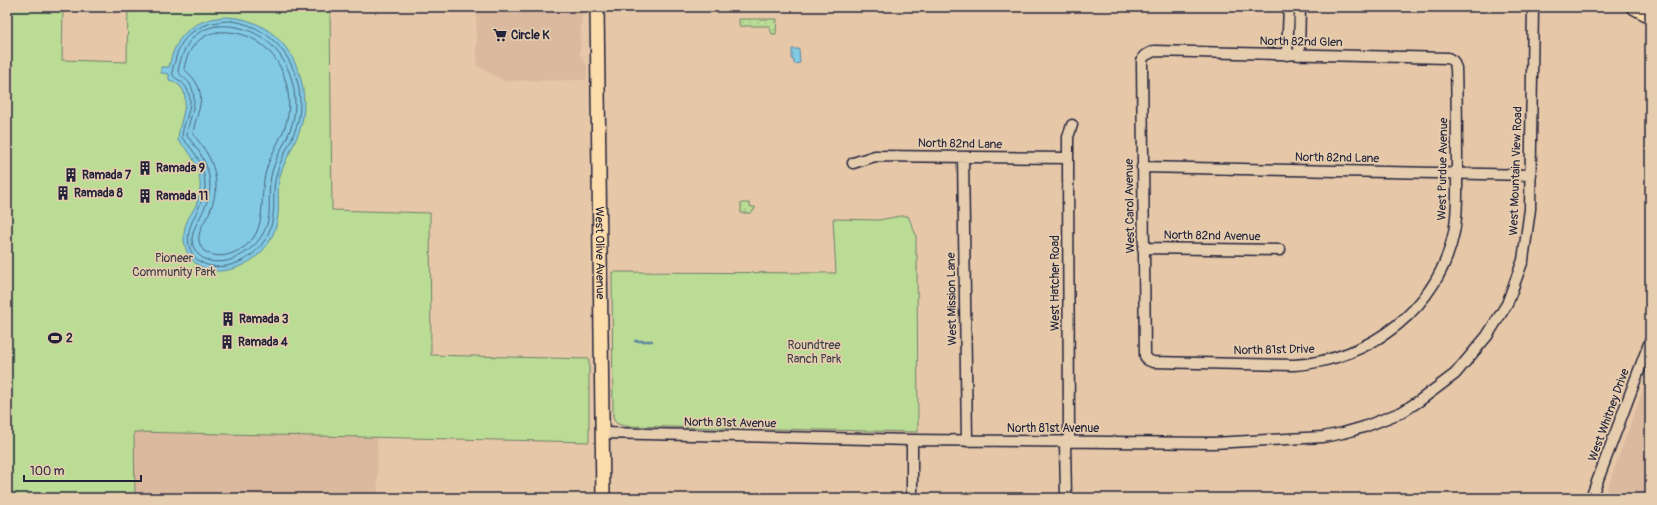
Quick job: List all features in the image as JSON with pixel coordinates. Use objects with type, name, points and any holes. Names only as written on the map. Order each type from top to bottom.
[{"type":"main road","name":"West Olive Avenue","points":[[597,7],[603,498]]},
{"type":"main road","points":[[1633,7],[1650,16]]},
{"type":"street","points":[[1287,55],[1289,7]]},
{"type":"street","points":[[1299,55],[1300,7]]},
{"type":"street","name":"West Mountain View Road","points":[[1477,348],[1498,321],[1507,304],[1523,260],[1530,209],[1533,7]]},
{"type":"street","name":"North 82nd Glen","points":[[1148,54],[1154,51],[1448,58],[1453,61]]},
{"type":"street","name":"West Carol Avenue","points":[[1148,54],[1144,56],[1142,60],[1145,356],[1148,360]]},
{"type":"street","name":"West Purdue Avenue","points":[[1425,295],[1441,269],[1450,250],[1454,232],[1457,174],[1456,68],[1453,61]]},
{"type":"street","name":"West Hatcher Road","points":[[1066,498],[1068,137],[1072,125]]},
{"type":"street","name":"North 82nd Lane","points":[[853,163],[875,156],[1068,158]]},
{"type":"street","name":"West Mission Lane","points":[[964,158],[967,441]]},
{"type":"street","name":"North 82nd Lane","points":[[1142,167],[1531,175]]},
{"type":"street","name":"North 82nd Avenue","points":[[1143,248],[1280,250]]},
{"type":"street","name":"North 81st Drive","points":[[1148,360],[1154,362],[1281,365],[1317,363],[1345,356],[1387,334],[1413,311],[1425,295]]},
{"type":"street","name":"West Whitney Drive","points":[[1591,498],[1650,341]]},
{"type":"street","name":"North 81st Avenue","points":[[602,433],[967,441],[1213,442],[1302,439],[1344,433],[1402,412],[1455,374],[1477,348]]},
{"type":"street","points":[[912,440],[912,498]]},
{"type":"shaded area","points":[[476,7],[584,7],[581,22],[580,54],[587,66],[586,80],[504,81],[477,66]]},
{"type":"shaded area","points":[[1650,370],[1650,498],[1603,498],[1608,486]]},
{"type":"shaded area","points":[[134,432],[377,437],[378,498],[135,498]]},
{"type":"green space","name":"Pioneer Community Park","points":[[7,7],[63,7],[62,60],[127,62],[128,7],[330,7],[332,210],[430,213],[431,355],[589,359],[589,442],[134,432],[135,498],[7,498]]},
{"type":"green space","points":[[739,19],[777,19],[776,34],[772,34],[769,26],[739,26]]},
{"type":"green space","points":[[741,203],[749,203],[751,207],[755,207],[755,209],[751,213],[741,213]]},
{"type":"green space","name":"Roundtree Ranch Park","points":[[908,216],[916,235],[918,432],[626,426],[616,423],[613,417],[612,272],[836,273],[833,219],[879,220]]},
{"type":"water","points":[[224,17],[243,19],[260,25],[274,35],[286,48],[295,63],[301,80],[304,98],[303,117],[299,132],[280,176],[277,224],[270,240],[260,253],[246,263],[233,269],[214,271],[195,263],[188,253],[184,242],[187,221],[199,196],[200,179],[195,162],[185,147],[178,141],[185,106],[183,90],[178,84],[169,80],[169,74],[161,73],[161,67],[169,67],[172,56],[181,38],[194,26],[213,19]]},
{"type":"water","points":[[792,49],[799,49],[800,63],[794,64],[794,60],[792,60]]},
{"type":"waterway","points":[[635,341],[652,341]]},
{"type":"place","name":"Circle K","points":[[500,35]]},
{"type":"place","name":"Ramada 9","points":[[145,168]]},
{"type":"place","name":"Ramada 7","points":[[71,175]]},
{"type":"place","name":"Ramada 8","points":[[63,193]]},
{"type":"place","name":"Ramada 11","points":[[145,196]]},
{"type":"place","name":"Ramada 3","points":[[228,319]]},
{"type":"place","name":"2","points":[[55,338]]},
{"type":"place","name":"Ramada 4","points":[[227,342]]}]
